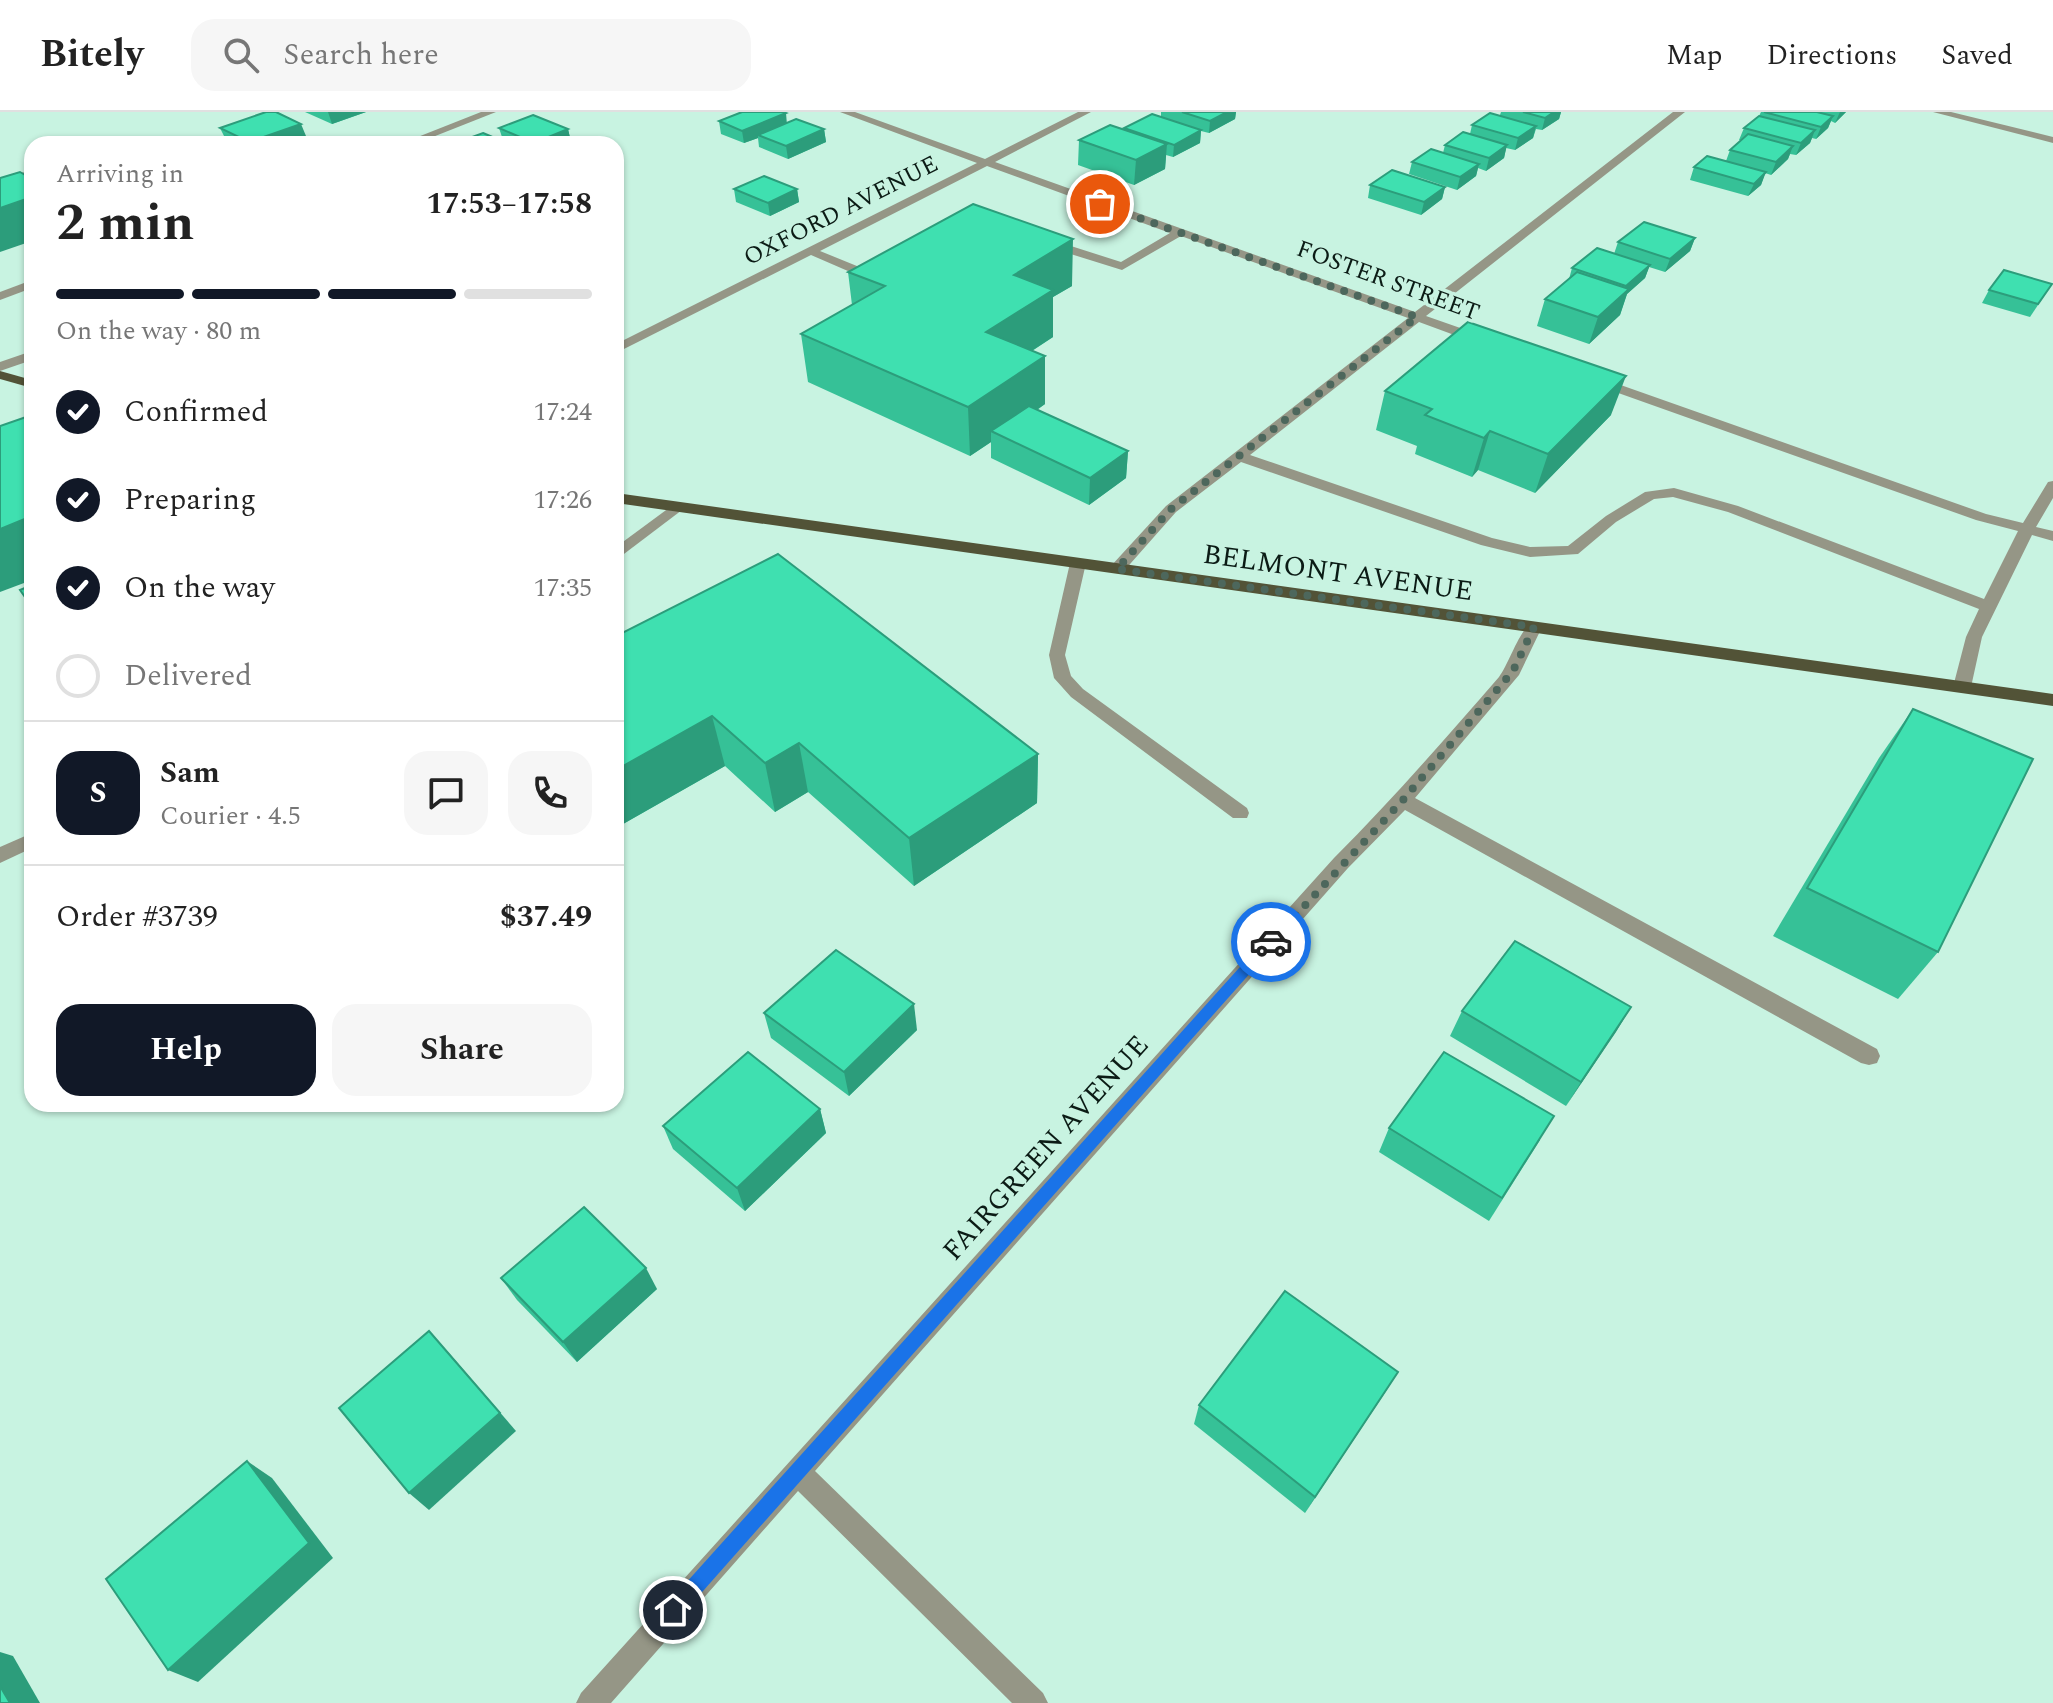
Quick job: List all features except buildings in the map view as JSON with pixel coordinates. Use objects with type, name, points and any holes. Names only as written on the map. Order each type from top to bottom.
[{"type":"main road","points":[[0,375],[24,382]]},
{"type":"main road","name":"BELMONT AVENUE","points":[[624,499],[2053,700]]},
{"type":"street","points":[[426,136],[491,112]]},
{"type":"street","name":"FOSTER STREET","points":[[845,112],[1494,344]]},
{"type":"street","name":"OXFORD AVENUE","points":[[624,345],[1086,112]]},
{"type":"street","points":[[1117,569],[1171,509],[1680,112]]},
{"type":"street","points":[[1938,112],[2053,140]]},
{"type":"street","points":[[0,182],[24,176]]},
{"type":"street","points":[[1030,237],[1122,266],[1180,232]]},
{"type":"street","points":[[811,251],[866,276],[883,280],[894,276]]},
{"type":"street","points":[[0,296],[24,287]]},
{"type":"street","points":[[624,339],[630,342]]},
{"type":"street","points":[[0,367],[24,358]]},
{"type":"street","points":[[1583,376],[1981,517],[2053,536]]},
{"type":"street","points":[[1239,456],[1487,542],[1530,552],[1572,551],[1611,519],[1650,495],[1674,492],[1733,509],[1989,607]]},
{"type":"street","points":[[1962,687],[1974,637],[2027,529],[2053,485]]},
{"type":"street","points":[[624,549],[677,507]]},
{"type":"street","points":[[1078,563],[1057,655],[1063,678],[1077,693],[1240,813]]},
{"type":"street","name":"FAIRGREEN AVENUE","points":[[591,1703],[1341,863],[1403,800],[1513,671],[1534,627]]},
{"type":"street","points":[[1403,800],[1869,1056]]},
{"type":"street","points":[[0,856],[24,844]]},
{"type":"street","points":[[797,1472],[1033,1703]]},
{"type":"way so far","points":[[1100,204],[1417,317],[1171,509],[1117,569],[1534,627],[1513,671],[1403,800],[1341,863],[1271,942]]},
{"type":"route","points":[[673,1610],[1271,942]]}]
